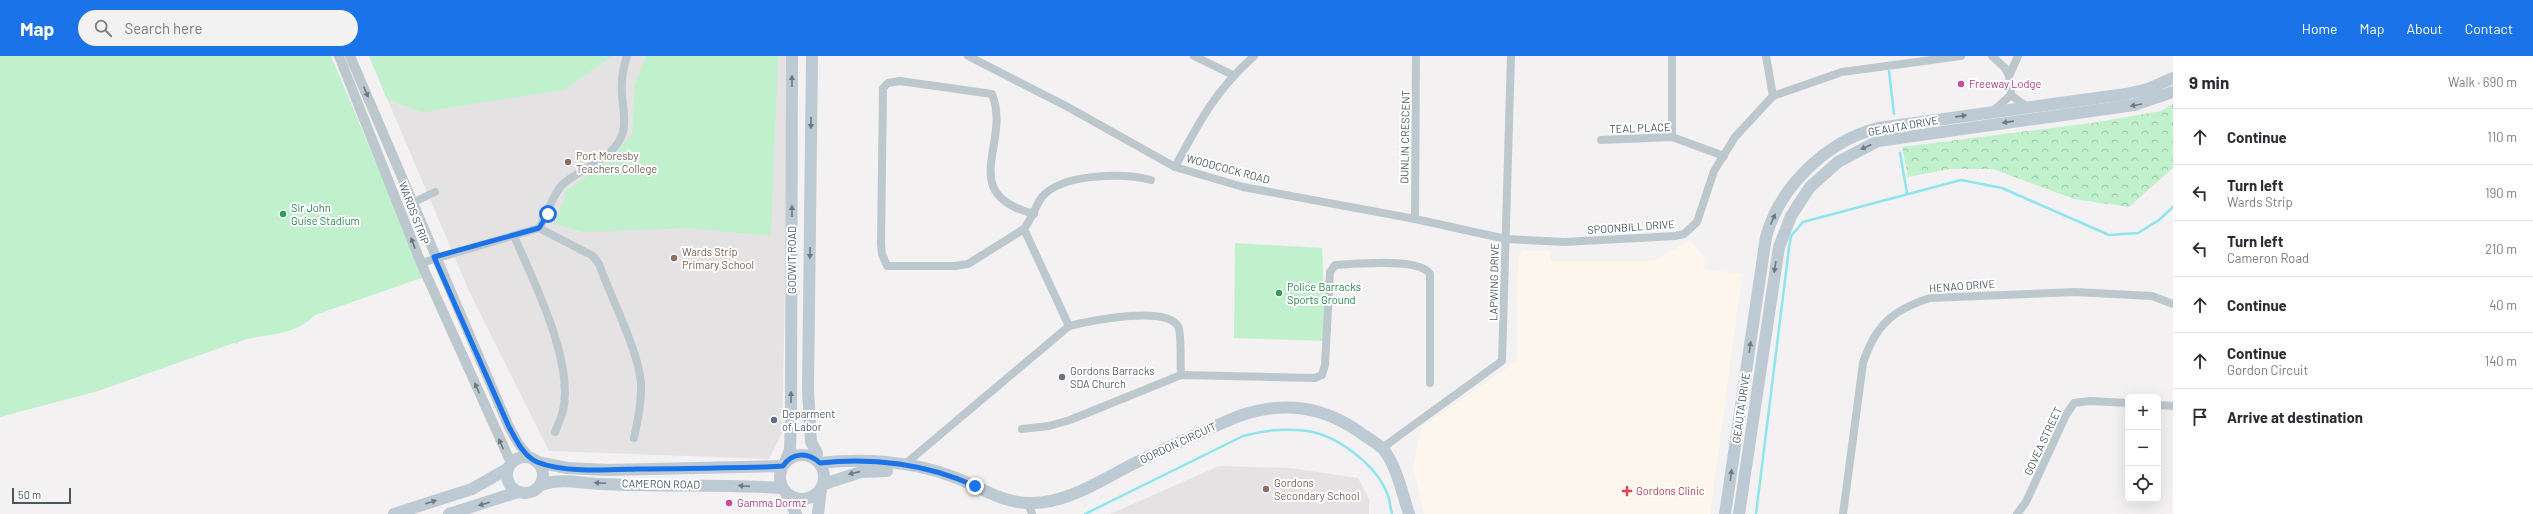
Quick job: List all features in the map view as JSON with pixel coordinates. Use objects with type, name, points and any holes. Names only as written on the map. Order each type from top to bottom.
[{"type":"main road","name":"GODWIT ROAD","points":[[783,464],[790,450],[791,412],[792,56]]},
{"type":"main road","name":"GODWIT ROAD","points":[[812,56],[808,390],[811,442],[817,453],[818,461]]},
{"type":"main road","name":"GEAUTA DRIVE","points":[[1725,514],[1764,245],[1770,225],[1783,200],[1811,166],[1840,144],[1863,132],[1878,128],[2139,92],[2173,78]]},
{"type":"main road","name":"GEAUTA DRIVE","points":[[1739,514],[1779,247],[1796,208],[1819,178],[1838,162],[1878,141],[2134,105],[2173,92]]},
{"type":"main road","name":"GORDON CIRCUIT","points":[[818,461],[848,460],[904,465],[946,474],[1030,509],[1076,492],[1206,430],[1263,407],[1294,406],[1334,417],[1357,430],[1382,448],[1399,483],[1409,514]]},
{"type":"main road","points":[[796,514],[784,491],[780,479],[783,464],[790,458],[803,455],[818,461],[824,471],[818,514]]},
{"type":"main road","points":[[394,514],[472,489],[522,457],[534,460],[543,473],[540,485],[529,492],[518,492],[449,514]]},
{"type":"main road","name":"CAMERON ROAD","points":[[534,460],[567,468],[607,470],[783,464]]},
{"type":"main road","points":[[784,491],[797,499],[804,500],[816,494],[822,487],[861,472],[894,471],[904,465]]},
{"type":"main road","points":[[509,466],[506,475],[509,485],[518,492]]},
{"type":"main road","name":"CAMERON ROAD","points":[[540,485],[566,479],[600,484],[732,485],[784,491]]},
{"type":"street","name":"WARDS STRIP","points":[[339,56],[421,263],[509,466]]},
{"type":"street","name":"WARDS STRIP","points":[[350,56],[434,257],[509,427],[518,443],[534,460]]},
{"type":"street","points":[[421,263],[434,257],[539,228],[548,214],[554,194],[563,184],[588,168],[619,142],[624,125],[622,77],[627,56]]},
{"type":"street","name":"WOODCOCK ROAD","points":[[968,56],[1066,106],[1175,167],[1243,187],[1415,219],[1506,239]]},
{"type":"street","points":[[1194,56],[1233,75]]},
{"type":"street","points":[[1175,167],[1204,112],[1233,75],[1254,56]]},
{"type":"street","name":"DUNLIN CRESCENT","points":[[1415,219],[1416,56]]},
{"type":"street","name":"LAPWING DRIVE","points":[[1382,448],[1502,361],[1511,56]]},
{"type":"street","points":[[1672,56],[1672,137]]},
{"type":"street","points":[[1766,56],[1773,96]]},
{"type":"street","name":"SPOONBILL DRIVE","points":[[1506,239],[1565,242],[1675,236],[1684,234],[1697,222],[1714,171],[1735,137],[1773,96],[1842,72],[1961,56]]},
{"type":"street","points":[[1992,56],[2005,68],[2009,76],[2011,94],[2028,107]]},
{"type":"street","points":[[2009,76],[2018,56]]},
{"type":"street","points":[[1034,214],[1014,209],[1002,200],[992,188],[991,169],[996,105],[992,94],[900,81],[888,83],[883,88],[881,244],[887,266],[955,266],[968,264],[1024,229],[1034,214],[1042,197],[1056,185],[1114,176],[1132,175],[1152,180]]},
{"type":"street","points":[[1993,112],[2011,94]]},
{"type":"street","name":"TEAL PLACE","points":[[1601,140],[1672,137],[1724,156]]},
{"type":"street","points":[[412,203],[435,192]]},
{"type":"street","points":[[539,228],[593,256],[599,264],[637,361],[641,383],[640,409],[634,438]]},
{"type":"street","points":[[1024,229],[1069,326]]},
{"type":"street","points":[[514,236],[555,337],[564,377],[563,411],[555,432]]},
{"type":"street","points":[[1022,429],[1049,426],[1070,420],[1181,375],[1315,378],[1322,375],[1325,365],[1331,268],[1336,266],[1414,264],[1423,266],[1430,274],[1430,383]]},
{"type":"street","name":"HENAO DRIVE","points":[[1842,514],[1863,363],[1870,340],[1887,320],[1910,304],[1930,298],[2075,292],[2152,296],[2173,304]]},
{"type":"street","points":[[904,465],[1069,326],[1090,321],[1142,316],[1163,316],[1173,320],[1179,327],[1181,375]]},
{"type":"street","name":"GOVEA STREET","points":[[2017,514],[2026,502],[2066,415],[2074,403],[2090,401],[2125,403]]},
{"type":"street","points":[[2161,405],[2173,406]]},
{"type":"shaded area","points":[[369,56],[788,56],[789,97],[782,433],[769,459],[549,451],[469,291]]},
{"type":"shaded area","points":[[1690,240],[1705,259],[1704,269],[1742,274],[1710,514],[1424,514],[1413,467],[1421,427],[1517,361],[1518,256],[1523,251],[1550,251],[1551,261],[1653,261]]},
{"type":"shaded area","name":"Gordons Secondary School","points":[[1219,466],[1290,468],[1358,478],[1369,499],[1369,514],[1110,514]]},
{"type":"green space","name":"Sir John Guise Stadium","points":[[0,56],[331,56],[424,277],[315,315],[297,328],[288,331],[248,339],[238,342],[237,344],[234,343],[98,391],[0,417]]},
{"type":"green space","points":[[369,56],[612,56],[564,90],[421,112],[387,99]]},
{"type":"green space","points":[[646,56],[778,56],[771,236],[688,228],[583,232],[555,224],[567,190],[612,158],[632,134],[635,84]]},
{"type":"green space","points":[[2173,104],[2173,168],[2129,207],[2074,199],[1993,169],[1949,169],[1908,177],[1902,147],[2092,123],[2161,111]]},
{"type":"green space","name":"Police Barracks Sports Ground","points":[[1235,243],[1322,248],[1326,341],[1234,338]]},
{"type":"waterway","points":[[1889,71],[1894,114]]},
{"type":"waterway","points":[[1900,153],[1907,193]]},
{"type":"waterway","points":[[1756,514],[1789,248],[1791,236],[1803,222],[1961,180],[2002,188],[2109,235],[2138,233],[2159,220],[2173,207]]},
{"type":"waterway","points":[[1085,514],[1243,436],[1259,432],[1283,430],[1307,431],[1319,434],[1331,438],[1354,453],[1365,462],[1382,482],[1388,495],[1392,514]]},
{"type":"place","name":"Freeway Lodge","points":[[1961,84]]},
{"type":"place","name":"Port Moresby Teachers College","points":[[568,162]]},
{"type":"place","name":"Sir John Guise Stadium","points":[[283,214]]},
{"type":"place","name":"Wards Strip Primary School","points":[[674,258]]},
{"type":"place","name":"Police Barracks Sports Ground","points":[[1279,293]]},
{"type":"place","name":"Gordons Barracks SDA Church","points":[[1062,377]]},
{"type":"place","name":"Deparment of Labor","points":[[774,420]]},
{"type":"place","name":"Gordons Secondary School","points":[[1266,489]]},
{"type":"place","name":"Gordons Clinic","points":[[1627,491]]},
{"type":"place","name":"Gamma Dormz","points":[[729,503]]},
{"type":"route","points":[[548,214],[539,228],[522,234],[434,257],[509,427],[518,443],[530,458],[537,462],[567,468],[607,470],[783,466],[790,458],[803,455],[810,456],[820,463],[848,460],[922,468],[955,477],[975,486]]}]
